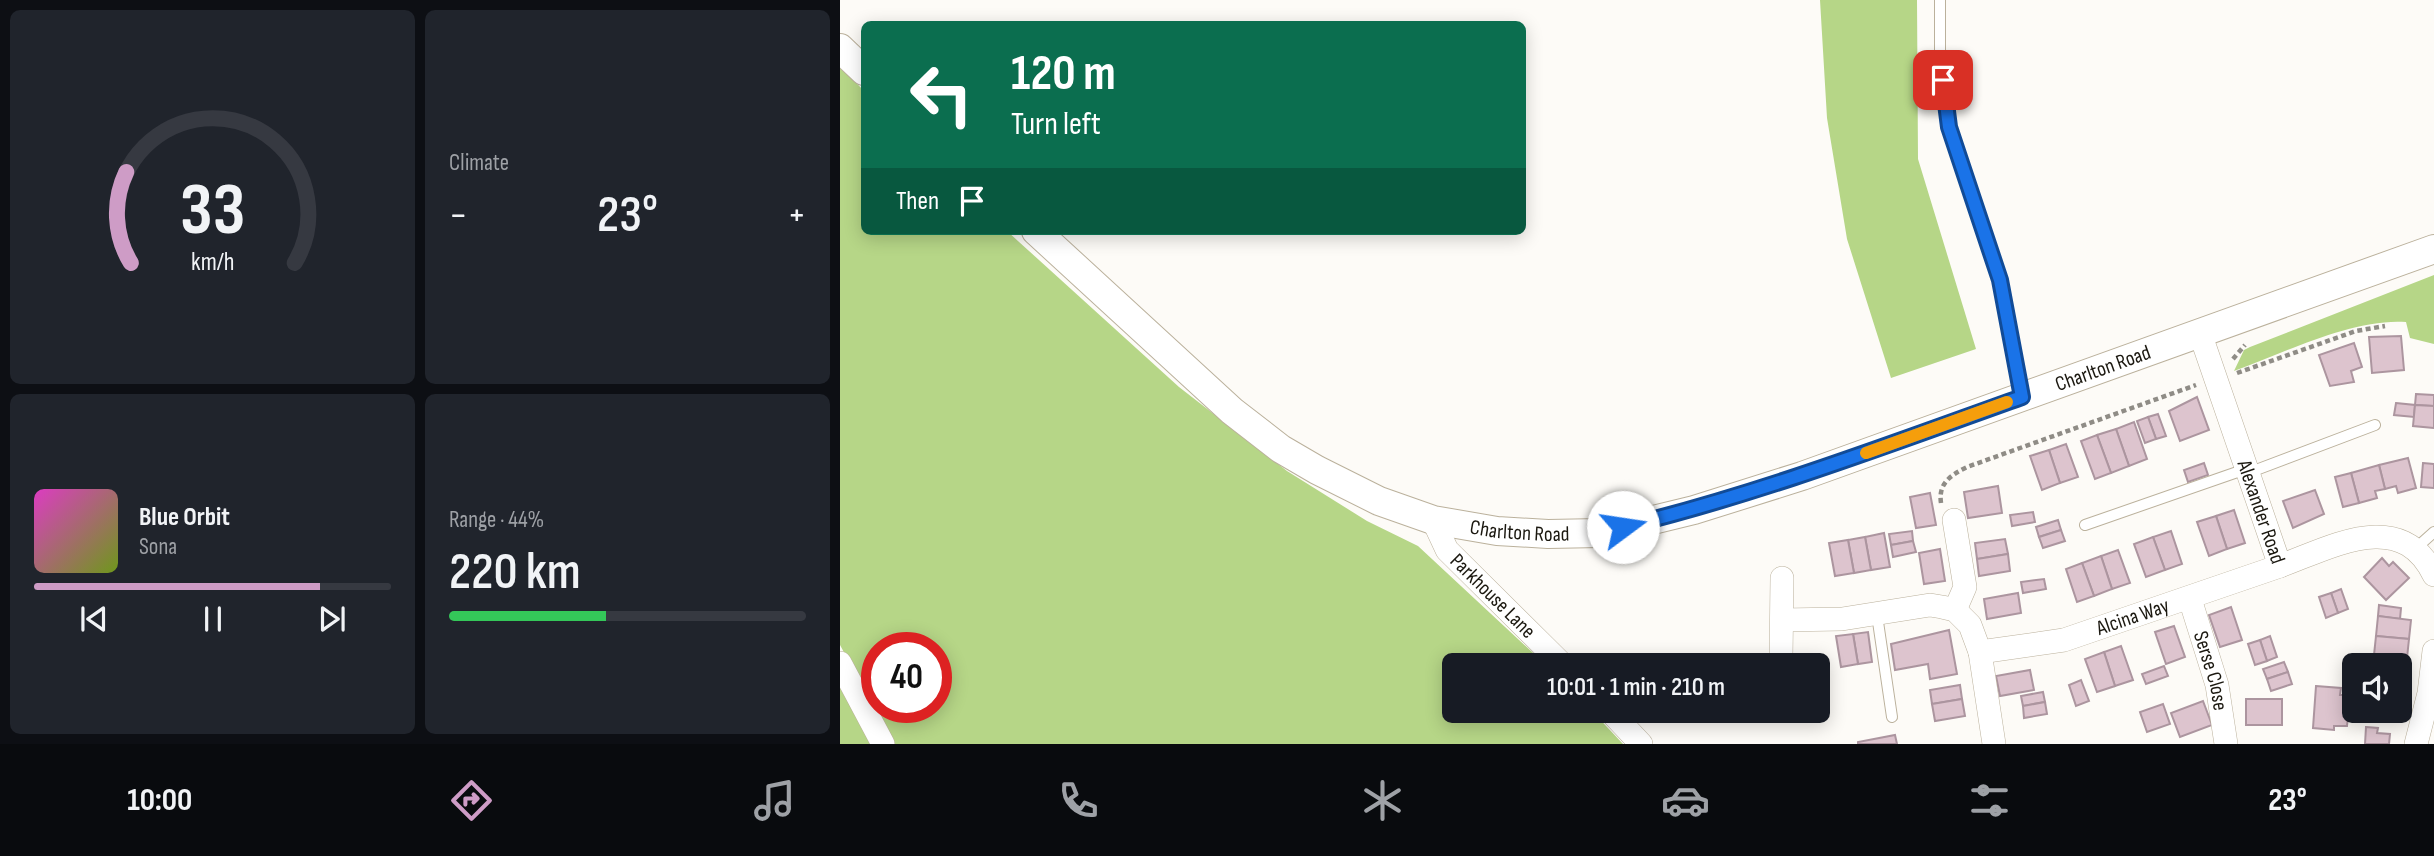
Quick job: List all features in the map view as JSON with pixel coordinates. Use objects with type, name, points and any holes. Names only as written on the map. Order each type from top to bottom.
[{"type":"street","points":[[840,48],[861,68]]},
{"type":"street","name":"Charlton Road","points":[[1039,235],[1232,411],[1281,449],[1379,501],[1433,520],[1497,531],[1600,533],[1694,510],[1802,476],[2434,248]]},
{"type":"street","name":"Alexander Road","points":[[2200,333],[2225,385],[2247,471],[2280,566],[2355,539],[2382,536],[2403,541],[2415,549]]},
{"type":"street","points":[[1948,513],[1965,587],[1955,610]]},
{"type":"street","name":"Parkhouse Lane","points":[[1433,520],[1447,550],[1551,653]]},
{"type":"street","points":[[2415,549],[2434,575]]},
{"type":"street","name":"Alcina Way","points":[[1980,652],[2064,640],[2280,566]]},
{"type":"street","points":[[1781,653],[1782,578]]},
{"type":"street","name":"Serse Close","points":[[2190,599],[2217,685],[2226,744]]},
{"type":"street","points":[[1782,621],[1877,615],[1930,605],[1955,610],[1970,625],[1980,652],[1994,744]]},
{"type":"street","points":[[2416,744],[2429,693],[2434,651]]},
{"type":"street","points":[[840,663],[883,744]]},
{"type":"street","points":[[1622,723],[1642,744]]},
{"type":"lane","points":[[1940,0],[1940,57],[1949,127],[2000,280],[2022,397]]},
{"type":"lane","points":[[2085,525],[2375,425]]},
{"type":"lane","points":[[2415,549],[2434,532]]},
{"type":"lane","points":[[1877,615],[1892,717]]},
{"type":"path","points":[[1948,513],[1939,493],[1944,484],[1967,467],[2200,383],[2210,398],[2225,385],[2356,331],[2385,326]]},
{"type":"green space","points":[[1820,0],[1917,0],[1918,159],[1976,349],[1891,378],[1847,239],[1827,118]]},
{"type":"green space","points":[[840,66],[861,88],[861,235],[1011,235],[1179,387],[1287,471],[1367,521],[1418,546],[1533,653],[1442,653],[1442,723],[1603,723],[1623,744],[894,744],[883,723],[952,723],[952,632],[861,632],[861,684],[840,645]]},
{"type":"green space","points":[[2434,275],[2434,344],[2410,338],[2406,322],[2385,322],[2319,338],[2234,371],[2244,350],[2250,347]]},
{"type":"green space","points":[[840,683],[873,744],[840,744]]},
{"type":"building","points":[[2401,336],[2404,370],[2372,373],[2369,337]]},
{"type":"building","points":[[2354,343],[2362,367],[2351,371],[2354,382],[2330,386],[2319,355]]},
{"type":"building","points":[[2416,394],[2434,395],[2434,406],[2415,405]]},
{"type":"building","points":[[2197,397],[2209,430],[2180,441],[2169,411]]},
{"type":"building","points":[[2396,403],[2415,405],[2414,417],[2394,415]]},
{"type":"building","points":[[2415,405],[2434,406],[2434,428],[2413,426]]},
{"type":"building","points":[[2158,414],[2166,436],[2156,439],[2148,417]]},
{"type":"building","points":[[2148,417],[2156,439],[2145,443],[2137,421]]},
{"type":"building","points":[[2134,422],[2147,459],[2129,466],[2116,429]]},
{"type":"building","points":[[2116,429],[2129,466],[2111,473],[2097,435]]},
{"type":"building","points":[[2097,435],[2111,473],[2095,479],[2081,441]]},
{"type":"building","points":[[2066,444],[2078,477],[2060,483],[2049,450]]},
{"type":"building","points":[[2049,450],[2060,483],[2042,490],[2030,456]]},
{"type":"building","points":[[2408,458],[2416,488],[2398,493],[2396,486],[2385,489],[2379,465]]},
{"type":"building","points":[[2204,463],[2208,475],[2188,482],[2184,470]]},
{"type":"building","points":[[2423,463],[2434,464],[2434,488],[2421,487]]},
{"type":"building","points":[[2379,465],[2385,489],[2375,491],[2377,498],[2359,503],[2351,473]]},
{"type":"building","points":[[2351,473],[2359,503],[2343,507],[2335,477]]},
{"type":"building","points":[[1998,486],[2002,513],[1968,518],[1964,492]]},
{"type":"building","points":[[2315,490],[2324,514],[2293,528],[2283,501]]},
{"type":"building","points":[[1930,493],[1936,525],[1916,528],[1910,497]]},
{"type":"building","points":[[2234,510],[2245,543],[2227,549],[2216,516]]},
{"type":"building","points":[[2033,512],[2035,522],[2012,526],[2010,515]]},
{"type":"building","points":[[2216,516],[2227,549],[2209,556],[2197,522]]},
{"type":"building","points":[[2058,520],[2061,530],[2039,537],[2036,527]]},
{"type":"building","points":[[2061,530],[2065,541],[2043,548],[2039,537]]},
{"type":"building","points":[[1912,531],[1913,541],[1891,545],[1889,534]]},
{"type":"building","points":[[2171,531],[2182,564],[2165,570],[2153,537]]},
{"type":"building","points":[[1884,533],[1890,567],[1871,570],[1865,537]]},
{"type":"building","points":[[1865,537],[1871,570],[1854,573],[1848,540]]},
{"type":"building","points":[[2153,537],[2165,570],[2146,577],[2134,544]]},
{"type":"building","points":[[2005,539],[2008,554],[1977,559],[1975,543]]},
{"type":"building","points":[[1848,540],[1854,573],[1835,576],[1829,543]]},
{"type":"building","points":[[1913,541],[1916,552],[1893,557],[1891,545]]},
{"type":"building","points":[[1940,549],[1945,581],[1924,584],[1919,553]]},
{"type":"building","points":[[2118,550],[2130,583],[2112,589],[2101,556]]},
{"type":"building","points":[[2008,554],[2010,571],[1979,576],[1977,559]]},
{"type":"building","points":[[2101,556],[2112,589],[2094,596],[2082,563]]},
{"type":"building","points":[[2382,558],[2389,566],[2393,562],[2409,578],[2386,600],[2364,577]]},
{"type":"building","points":[[2082,563],[2094,596],[2077,602],[2066,569]]},
{"type":"building","points":[[2044,579],[2046,589],[2023,593],[2021,582]]},
{"type":"building","points":[[2341,589],[2348,609],[2338,613],[2331,593]]},
{"type":"building","points":[[2018,593],[2021,613],[1987,619],[1984,599]]},
{"type":"building","points":[[2331,593],[2338,613],[2326,618],[2319,597]]},
{"type":"building","points":[[2379,605],[2401,608],[2400,619],[2378,616]]},
{"type":"building","points":[[2231,607],[2242,640],[2220,647],[2209,615]]},
{"type":"building","points":[[2378,616],[2411,620],[2409,639],[2376,636]]},
{"type":"building","points":[[2174,626],[2185,657],[2166,664],[2155,632]]},
{"type":"building","points":[[1949,630],[1957,674],[1930,679],[1928,664],[1895,670],[1891,644]]},
{"type":"building","points":[[1868,632],[1872,662],[1858,664],[1853,634]]},
{"type":"building","points":[[1853,634],[1858,664],[1841,667],[1836,636]]},
{"type":"building","points":[[2270,636],[2277,657],[2267,661],[2260,640]]},
{"type":"building","points":[[2376,636],[2409,639],[2408,653],[2374,653]]},
{"type":"building","points":[[2260,640],[2267,661],[2255,665],[2248,644]]},
{"type":"building","points":[[2121,646],[2133,680],[2115,686],[2104,652]]},
{"type":"building","points":[[2104,652],[2115,686],[2097,692],[2085,659]]},
{"type":"building","points":[[2284,662],[2288,672],[2267,679],[2263,669]]},
{"type":"building","points":[[2164,666],[2168,676],[2146,684],[2142,674]]},
{"type":"building","points":[[2030,670],[2034,690],[2000,696],[1996,676]]},
{"type":"building","points":[[2288,672],[2292,684],[2271,691],[2267,679]]},
{"type":"building","points":[[2081,680],[2089,701],[2076,706],[2069,685]]},
{"type":"building","points":[[1960,685],[1962,699],[1932,704],[1930,690]]},
{"type":"building","points":[[2316,686],[2341,688],[2342,723],[2347,723],[2347,726],[2334,726],[2334,730],[2313,728]]},
{"type":"building","points":[[2043,692],[2045,702],[2023,706],[2021,696]]},
{"type":"building","points":[[1962,699],[1965,716],[1935,721],[1932,704]]},
{"type":"building","points":[[2246,699],[2282,699],[2282,725],[2246,725]]},
{"type":"building","points":[[2203,701],[2212,725],[2180,737],[2171,713]]},
{"type":"building","points":[[2045,702],[2047,714],[2024,718],[2023,706]]},
{"type":"building","points":[[2163,704],[2170,724],[2147,732],[2140,712]]},
{"type":"building","points":[[2366,727],[2378,728],[2377,733],[2390,734],[2389,744],[2365,744]]},
{"type":"building","points":[[1895,735],[1897,744],[1858,744],[1858,742]]},
{"type":"slow traffic","points":[[1866,453],[2007,402]]},
{"type":"route","points":[[1623,527],[1694,510],[1802,476],[2022,397],[2000,280],[1949,127],[1943,80]]}]
